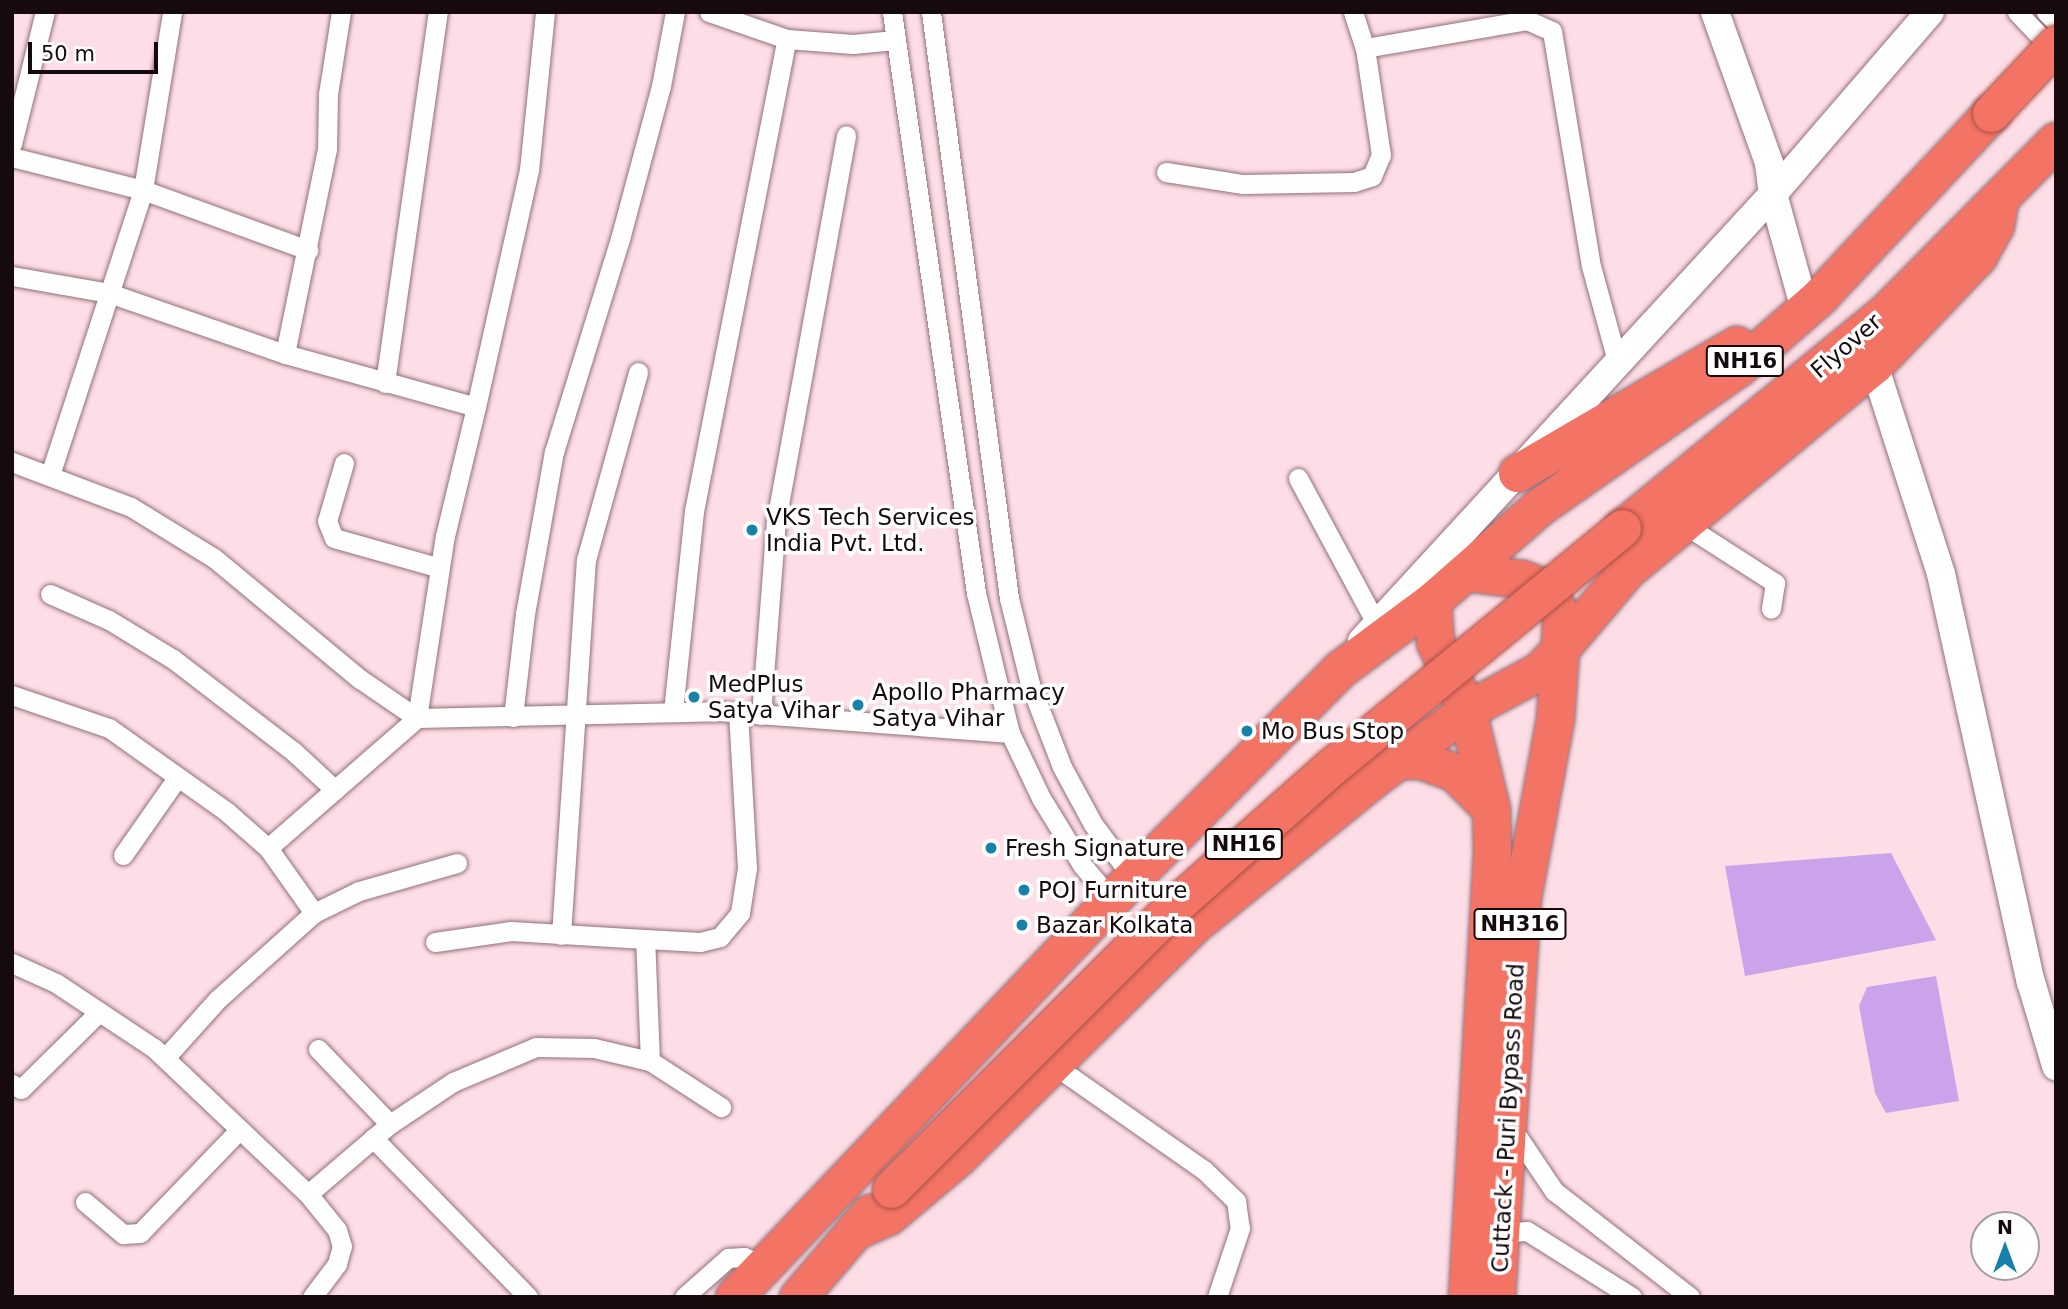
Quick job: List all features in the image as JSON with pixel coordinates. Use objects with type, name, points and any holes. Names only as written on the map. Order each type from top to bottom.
[{"type":"highway","name":"NH16","points":[[738,1274],[1340,669],[1433,601],[1539,508],[1739,367],[1793,320],[2056,44]]},
{"type":"highway","name":"NH16","points":[[2000,198],[2050,147]]},
{"type":"highway","points":[[854,1231],[888,1216],[913,1196],[1192,926],[1467,710],[1539,671],[1627,570],[1874,365],[1978,256],[1995,225],[2000,198]]},
{"type":"highway","name":"Flyover","points":[[854,1231],[891,1189],[1170,910],[1330,768],[1855,340],[2000,198]]},
{"type":"highway","points":[[1517,473],[1607,424],[1729,347],[1793,320]]},
{"type":"highway","points":[[1466,572],[1522,579],[1542,587],[1561,616],[1560,649]]},
{"type":"highway","points":[[1433,601],[1435,642],[1467,710]]},
{"type":"highway","points":[[1557,696],[1583,623],[1593,606]]},
{"type":"highway","name":"Cuttack - Puri Bypass Road","points":[[1467,1297],[1474,1193],[1498,1136],[1522,897],[1557,696],[1560,649]]},
{"type":"highway","name":"Cuttack - Puri Bypass Road","points":[[1467,710],[1491,809],[1498,1136],[1504,1224],[1496,1297]]},
{"type":"highway","points":[[1400,760],[1421,760],[1454,772],[1491,809]]},
{"type":"highway","name":"NH16","points":[[799,1296],[854,1231]]},
{"type":"street","points":[[12,144],[45,12]]},
{"type":"street","points":[[50,475],[143,190],[172,12]]},
{"type":"street","points":[[285,354],[327,149],[328,94],[341,12]]},
{"type":"street","points":[[386,383],[438,12]]},
{"type":"street","points":[[268,848],[417,718],[440,568],[528,170],[545,12]]},
{"type":"street","points":[[513,718],[525,614],[554,452],[620,239],[661,86],[675,12]]},
{"type":"street","points":[[709,12],[787,39],[853,44],[895,40]]},
{"type":"street","points":[[892,12],[976,593],[1010,733],[1041,798],[1082,864],[1122,889]]},
{"type":"street","points":[[931,12],[1009,598],[1030,684],[1062,767],[1093,824],[1122,889]]},
{"type":"street","points":[[1166,172],[1243,184],[1354,182],[1372,176],[1381,155],[1365,48],[1353,12]]},
{"type":"street","points":[[1715,12],[1769,163],[1793,320]]},
{"type":"street","points":[[1340,669],[1376,623],[1773,194],[1930,12]]},
{"type":"street","points":[[2017,12],[2056,53]]},
{"type":"street","points":[[2046,12],[2056,22]]},
{"type":"street","points":[[1365,48],[1517,17],[1546,25],[1555,41],[1591,266],[1617,361]]},
{"type":"street","points":[[674,711],[694,511],[787,39]]},
{"type":"street","points":[[761,715],[776,521],[846,135]]},
{"type":"street","points":[[12,157],[143,190],[308,250]]},
{"type":"street","points":[[12,276],[109,293],[285,354],[476,407]]},
{"type":"street","points":[[1874,365],[1941,575],[2031,982],[2056,1066]]},
{"type":"street","points":[[561,935],[590,536],[638,372]]},
{"type":"street","points":[[12,462],[131,507],[214,558],[360,679],[417,718],[513,718],[674,711],[738,713],[1010,733]]},
{"type":"street","points":[[344,463],[327,521],[330,534],[343,542],[440,568]]},
{"type":"street","points":[[1298,478],[1376,623]]},
{"type":"street","points":[[1682,523],[1775,583],[1771,609]]},
{"type":"street","points":[[51,594],[109,620],[173,659],[293,751],[335,790]]},
{"type":"street","points":[[12,695],[109,728],[268,848],[314,913]]},
{"type":"street","points":[[435,942],[511,931],[700,942],[720,937],[740,913],[747,868],[738,713]]},
{"type":"street","points":[[123,855],[177,778]]},
{"type":"street","points":[[165,1058],[218,999],[314,913],[359,891],[457,863]]},
{"type":"street","points":[[645,939],[650,1061]]},
{"type":"street","points":[[12,963],[56,983],[165,1058],[308,1194],[337,1230],[342,1246],[337,1265],[312,1297]]},
{"type":"street","points":[[15,1090],[99,1012]]},
{"type":"street","points":[[308,1194],[390,1124],[453,1082],[536,1047],[594,1048],[650,1061],[721,1107]]},
{"type":"street","points":[[318,1049],[390,1124]]},
{"type":"street","points":[[1051,1063],[1204,1170],[1236,1201],[1240,1228],[1217,1297]]},
{"type":"street","points":[[85,1202],[123,1234],[139,1233],[240,1129]]},
{"type":"street","points":[[1498,1136],[1553,1191],[1690,1297]]},
{"type":"street","points":[[373,1138],[528,1297]]},
{"type":"street","points":[[1504,1224],[1527,1231],[1632,1297]]},
{"type":"street","points":[[684,1297],[738,1274]]},
{"type":"shaded area","points":[[1891,853],[1936,940],[1745,976],[1725,866]]},
{"type":"shaded area","points":[[1936,976],[1959,1101],[1886,1113],[1875,1093],[1859,1006],[1867,987]]},
{"type":"place","name":"VKS Tech Services India Pvt. Ltd.","points":[[752,530]]},
{"type":"place","name":"MedPlus Satya Vihar","points":[[694,697]]},
{"type":"place","name":"Apollo Pharmacy Satya Vihar","points":[[858,705]]},
{"type":"place","name":"Mo Bus Stop","points":[[1247,731]]},
{"type":"place","name":"Fresh Signature","points":[[991,848]]},
{"type":"place","name":"POJ Furniture","points":[[1024,890]]},
{"type":"place","name":"Bazar Kolkata","points":[[1022,925]]}]
